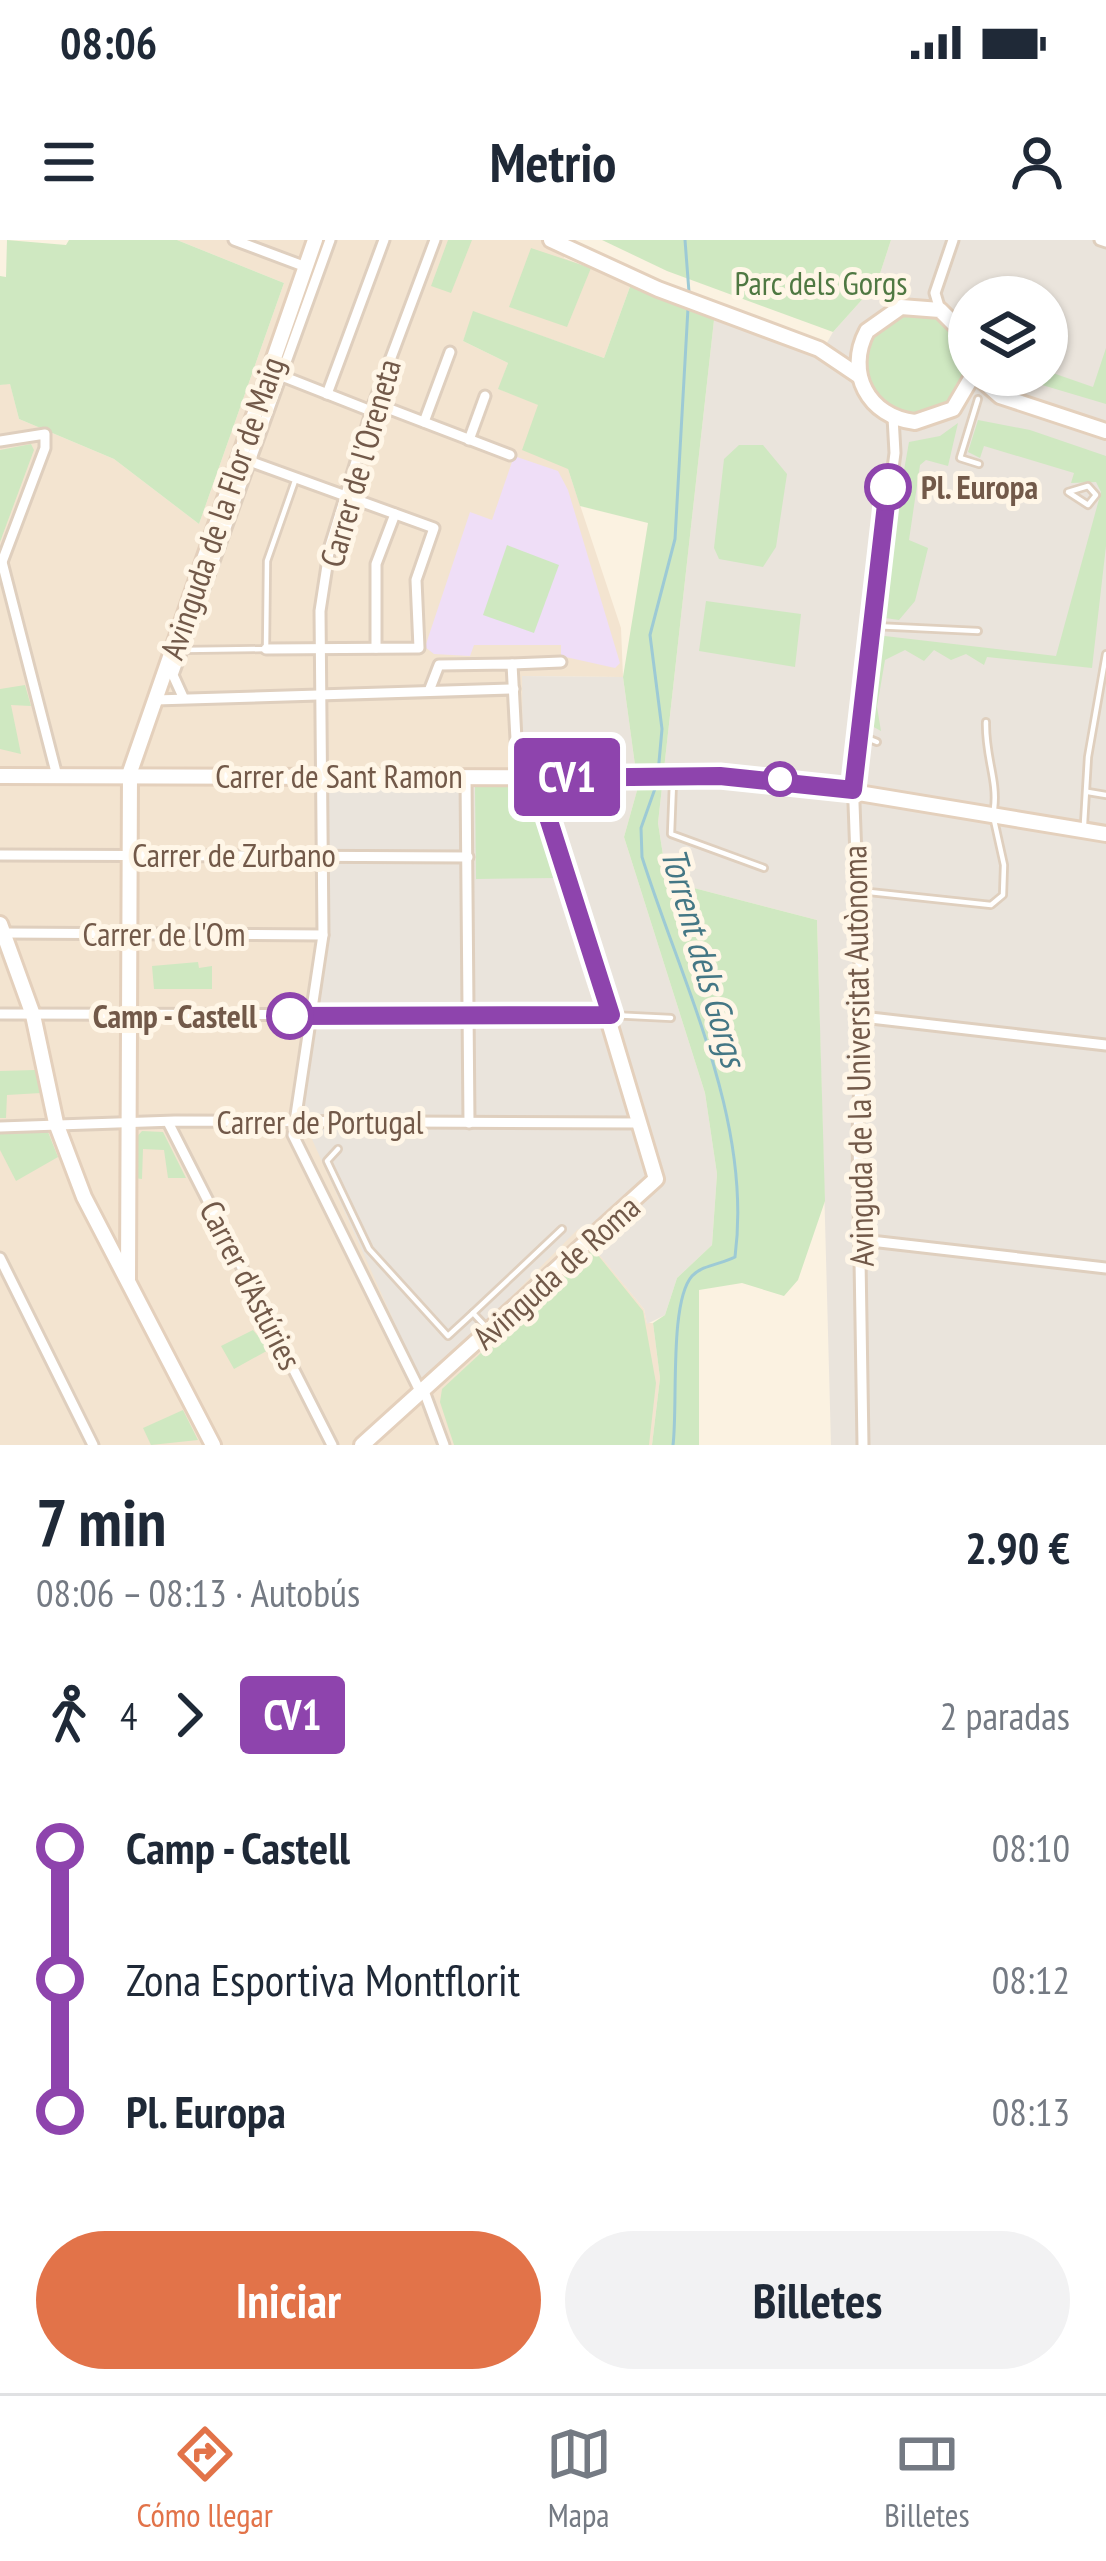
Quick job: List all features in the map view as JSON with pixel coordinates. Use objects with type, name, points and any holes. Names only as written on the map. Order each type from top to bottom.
[{"type":"street","points":[[234,240],[306,267]]},
{"type":"street","name":"Avinguda de la Flor de Maig","points":[[128,1279],[130,776],[315,240]]},
{"type":"street","name":"Avinguda de la Flor de Maig","points":[[183,697],[173,681],[330,240]]},
{"type":"street","points":[[327,394],[384,240]]},
{"type":"street","name":"Carrer de l'Oreneta","points":[[296,1122],[323,935],[321,649],[330,546],[372,407],[435,240]]},
{"type":"street","points":[[551,240],[642,281],[819,349],[859,376],[872,402],[892,417],[910,422],[937,418],[959,403],[978,399],[1017,404]]},
{"type":"street","points":[[574,240],[642,281]]},
{"type":"street","points":[[948,318],[935,293],[953,240]]},
{"type":"street","points":[[859,376],[862,341],[883,315],[918,305],[935,293]]},
{"type":"street","points":[[918,305],[940,310]]},
{"type":"street","points":[[819,349],[862,341]]},
{"type":"street","points":[[424,422],[450,352]]},
{"type":"street","points":[[282,376],[510,454]]},
{"type":"street","points":[[470,440],[485,396]]},
{"type":"street","points":[[959,403],[963,396]]},
{"type":"street","points":[[1000,396],[1106,431]]},
{"type":"street","name":"Avinguda de la Universitat Autònoma","points":[[863,1445],[862,1017],[853,790],[868,626],[895,453],[892,417]]},
{"type":"street","name":"Avinguda de la Universitat Autònoma","points":[[895,453],[910,422]]},
{"type":"street","points":[[0,441],[45,434],[45,448],[1,562],[57,776]]},
{"type":"street","points":[[252,462],[434,528],[416,580],[419,648],[266,649]]},
{"type":"street","points":[[376,648],[376,564],[395,514]]},
{"type":"street","points":[[428,691],[439,665],[561,662]]},
{"type":"street","points":[[512,664],[518,778]]},
{"type":"street","points":[[155,700],[514,689]]},
{"type":"street","name":"Carrer de Sant Ramon","points":[[0,776],[323,774],[543,781],[639,776],[822,785],[1106,834]]},
{"type":"street","points":[[466,777],[469,1123]]},
{"type":"street","name":"Avinguda de Roma","points":[[362,1445],[654,1183],[611,1015],[544,805],[543,781]]},
{"type":"street","name":"Carrer de Zurbano","points":[[0,855],[469,857]]},
{"type":"street","points":[[2,928],[33,1015],[56,1123],[110,1245],[212,1445]]},
{"type":"street","name":"Carrer de l'Om","points":[[2,928],[323,935]]},
{"type":"street","points":[[0,1014],[611,1015]]},
{"type":"street","points":[[862,1017],[1106,1046]]},
{"type":"street","points":[[296,1122],[293,1135],[423,1392],[444,1445]]},
{"type":"street","name":"Carrer de Portugal","points":[[0,1127],[56,1123],[641,1123]]},
{"type":"street","name":"Carrer d'Astúries","points":[[169,1124],[332,1445]]},
{"type":"street","points":[[862,1240],[1106,1268]]},
{"type":"street","points":[[110,1245],[128,1241]]},
{"type":"street","points":[[0,1258],[93,1445]]},
{"type":"lane","points":[[978,399],[961,458],[979,464]]},
{"type":"lane","points":[[183,650],[266,649],[267,561],[296,478]]},
{"type":"lane","points":[[868,626],[978,631]]},
{"type":"lane","points":[[1084,830],[1106,654]]},
{"type":"lane","points":[[856,891],[991,904],[1003,895],[1004,866],[993,814],[997,787],[985,759],[986,722]]},
{"type":"lane","points":[[857,734],[877,742]]},
{"type":"lane","points":[[669,777],[671,834],[764,868]]},
{"type":"lane","points":[[1086,792],[1106,795]]},
{"type":"lane","points":[[611,1015],[671,1018]]},
{"type":"lane","points":[[338,1149],[326,1161],[369,1249],[448,1336],[562,1229]]},
{"type":"lane","points":[[473,1313],[490,1331]]},
{"type":"shaded area","points":[[177,240],[570,240],[564,258],[631,284],[604,358],[474,312],[463,341],[508,363],[499,389],[539,405],[568,469],[621,628],[623,677],[523,676],[523,773],[327,782],[328,929],[430,1379],[578,1228],[644,1309],[647,1323],[653,1323],[660,1378],[652,1445],[0,1445],[0,385],[10,383],[19,419],[114,459],[199,524],[284,283]]},
{"type":"shaded area","points":[[891,240],[1106,240],[1106,1445],[831,1445],[817,920],[667,881],[658,823],[714,320],[820,355],[833,332],[877,283]]},
{"type":"shaded area","points":[[514,456],[558,471],[568,490],[620,663],[615,668],[561,656],[561,645],[474,645],[470,656],[434,654],[425,647],[470,512],[492,520]]},
{"type":"shaded area","points":[[522,676],[623,677],[638,787],[624,837],[705,1093],[717,1174],[712,1245],[677,1278],[665,1315],[647,1324],[644,1309],[578,1229],[423,1386],[302,1117],[328,929],[327,782],[523,772]]},
{"type":"green space","points":[[7,240],[66,245],[69,240],[177,240],[284,283],[199,524],[114,459],[19,419],[10,384],[0,385],[0,276],[6,277]]},
{"type":"green space","points":[[448,240],[472,240],[451,293],[431,286]]},
{"type":"green space","name":"Parc dels Gorgs","points":[[602,240],[891,240],[877,283],[833,332],[667,271]]},
{"type":"green space","points":[[531,248],[591,268],[567,327],[509,307]]},
{"type":"green space","points":[[631,284],[714,320],[658,823],[667,881],[817,920],[825,1201],[798,1280],[784,1296],[742,1283],[699,1290],[699,1445],[652,1445],[660,1378],[653,1323],[665,1315],[677,1278],[712,1245],[717,1174],[705,1093],[624,837],[638,787],[623,677],[648,523],[580,506],[568,469],[522,450],[538,405],[498,389],[508,363],[463,341],[473,311],[604,358]]},
{"type":"green space","points":[[906,313],[926,313],[948,324],[948,396],[952,396],[926,411],[906,411],[888,403],[867,372],[867,352],[875,334]]},
{"type":"green space","points":[[1106,348],[1106,404],[1068,393],[1068,378],[1093,387]]},
{"type":"green space","points":[[978,420],[1030,430],[1106,456],[1106,546],[1092,668],[987,657],[984,665],[966,654],[951,660],[934,650],[924,661],[905,650],[885,660],[877,707],[881,731],[868,724],[876,635],[1056,656],[1101,492],[1096,482],[1071,483],[1074,473],[984,446],[980,458],[968,452]]},
{"type":"green space","points":[[958,423],[948,466],[926,460],[920,465],[909,540],[928,548],[915,601],[899,620],[878,617],[909,442],[940,436]]},
{"type":"green space","points":[[31,444],[34,450],[0,542],[0,450]]},
{"type":"green space","points":[[739,445],[763,445],[787,474],[776,547],[763,567],[719,559],[714,548],[724,459]]},
{"type":"green space","points":[[507,545],[559,565],[534,633],[483,615]]},
{"type":"green space","points":[[706,601],[801,614],[795,667],[699,651]]},
{"type":"green space","points":[[25,685],[31,706],[11,705],[21,754],[0,749],[0,689]]},
{"type":"green space","points":[[475,786],[530,786],[557,878],[476,879]]},
{"type":"green space","points":[[198,962],[199,968],[212,966],[212,989],[154,989],[152,966]]},
{"type":"green space","points":[[35,1070],[41,1093],[7,1095],[6,1118],[0,1118],[0,1071]]},
{"type":"green space","points":[[142,1131],[163,1132],[186,1178],[168,1178],[164,1150],[143,1149],[142,1179],[134,1178],[135,1139]]},
{"type":"green space","points":[[48,1132],[58,1157],[16,1181],[0,1150],[0,1134]]},
{"type":"green space","points":[[593,1249],[643,1311],[656,1383],[649,1445],[454,1445],[440,1402],[442,1389]]},
{"type":"green space","points":[[253,1330],[257,1335],[264,1331],[272,1348],[234,1369],[221,1346]]},
{"type":"green space","points":[[183,1410],[198,1440],[151,1445],[143,1428]]},
{"type":"waterway","name":"Torrent dels Gorgs","points":[[685,240],[689,292]]},
{"type":"waterway","name":"Torrent dels Gorgs","points":[[658,773],[662,729],[650,635],[675,539],[688,308]]},
{"type":"waterway","name":"Torrent dels Gorgs","points":[[657,783],[641,828],[642,857],[724,1104],[738,1206],[735,1257],[696,1272],[685,1289],[677,1331],[673,1445]]},
{"type":"bus line","name":"CV1","points":[[290,1016],[611,1015],[544,805],[543,778],[720,776],[853,790],[868,626],[888,487]]},
{"type":"place","name":"Pl. Europa","points":[[888,487]]},
{"type":"place","name":"Camp - Castell","points":[[290,1016]]}]
